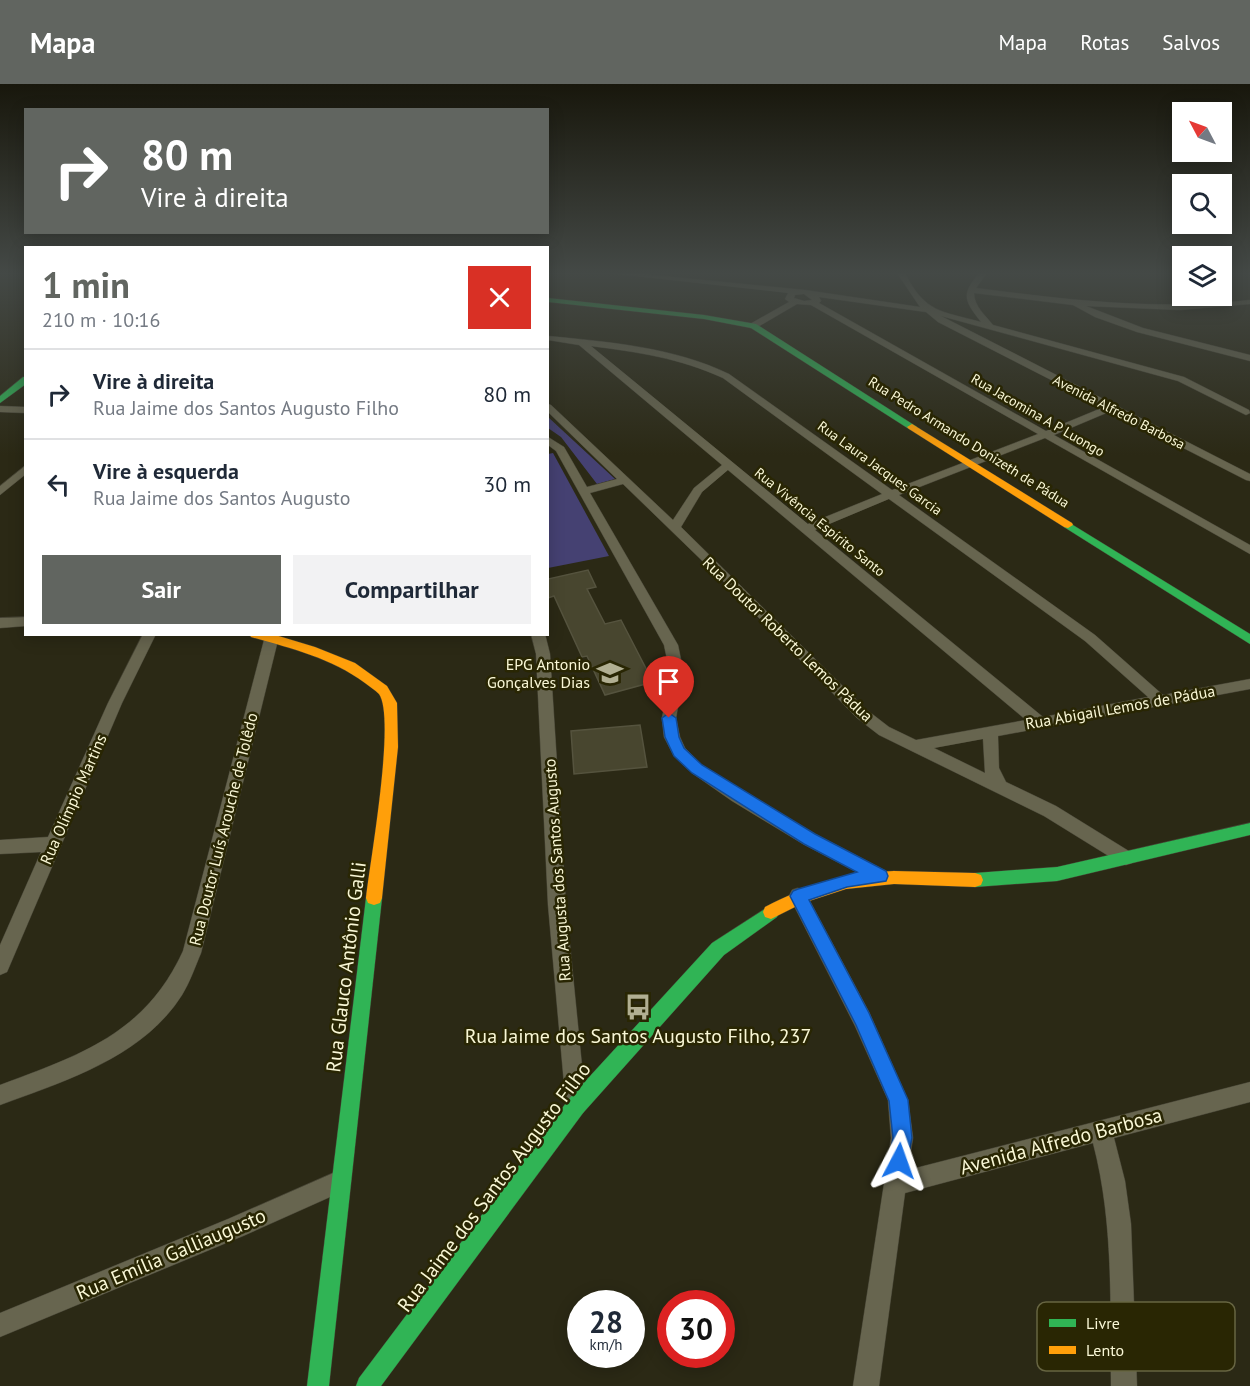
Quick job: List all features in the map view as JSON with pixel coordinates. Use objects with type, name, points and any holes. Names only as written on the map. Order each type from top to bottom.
[{"type":"street","name":"Rua Pedro Armando Donizeth de Pádua","points":[[765,334],[1250,640]]},
{"type":"street","name":"Rua Jacomina A P Luongo","points":[[873,334],[1250,550]]},
{"type":"street","name":"Avenida Alfredo Barbosa","points":[[967,334],[1250,478]]},
{"type":"street","points":[[984,344],[988,334]]},
{"type":"street","points":[[1016,334],[1160,371],[1203,389],[1246,412]]},
{"type":"street","points":[[1157,334],[1250,358]]},
{"type":"street","name":"Rua Laura Jacques Garcia","points":[[549,338],[662,352],[707,365],[754,395],[1090,638],[1160,699]]},
{"type":"street","name":"Rua Vivência Espírito Santo","points":[[583,344],[727,466],[1039,722]]},
{"type":"street","points":[[0,400],[24,381]]},
{"type":"street","name":"Rua Doutor Roberto Lemos Pádua","points":[[549,408],[626,480],[862,714],[884,731],[998,783],[1087,832],[1126,858]]},
{"type":"street","points":[[806,530],[889,494],[973,465],[1110,408]]},
{"type":"street","points":[[0,409],[24,410]]},
{"type":"street","points":[[549,441],[560,449],[670,645],[677,674],[669,718],[672,737],[679,752],[697,769],[738,796],[809,839],[880,876]]},
{"type":"street","points":[[674,528],[698,490],[727,466]]},
{"type":"street","points":[[0,492],[24,470]]},
{"type":"street","points":[[584,491],[626,480]]},
{"type":"street","points":[[0,623],[24,621]]},
{"type":"street","name":"Rua Olímpio Martins","points":[[0,966],[116,703],[149,636]]},
{"type":"street","name":"Rua Doutor Luís Arouche de Tolêdo","points":[[0,1095],[67,1071],[109,1048],[145,1022],[173,990],[192,953],[261,636]]},
{"type":"street","name":"Rua Glauco Antônio Galli","points":[[261,636],[360,670],[383,689],[392,706],[389,772],[318,1386]]},
{"type":"street","name":"Rua Augusta dos Santos Augusto","points":[[538,636],[543,654],[557,901],[576,1106]]},
{"type":"street","name":"Rua Abigail Lemos de Pádua","points":[[914,746],[1250,684]]},
{"type":"street","points":[[990,731],[991,768],[998,783]]},
{"type":"street","name":"Rua Jaime dos Santos Augusto Filho","points":[[368,1386],[576,1106],[718,949],[756,920],[798,896],[847,880],[880,876],[983,880],[1057,874],[1250,829]]},
{"type":"street","points":[[0,847],[54,844]]},
{"type":"street","points":[[798,896],[862,1019],[898,1100],[902,1138],[897,1184],[866,1386]]},
{"type":"street","name":"Avenida Alfredo Barbosa","points":[[897,1184],[1250,1092]]},
{"type":"street","points":[[1101,1131],[1114,1180],[1120,1224],[1122,1302]]},
{"type":"street","name":"Rua Emília Galliaugusto","points":[[0,1325],[236,1228],[340,1181]]},
{"type":"street","points":[[1124,1371],[1124,1386]]},
{"type":"shaded area","points":[[549,418],[615,479],[597,484],[561,437],[549,429]]},
{"type":"shaded area","points":[[553,453],[609,556],[549,568],[549,454]]},
{"type":"building","points":[[588,570],[596,587],[587,589],[605,624],[621,620],[653,682],[605,695],[587,656],[582,657],[554,596],[549,598],[549,579]]},
{"type":"building","points":[[640,725],[647,767],[574,774],[571,731]]},
{"type":"traffic: fast","points":[[765,334],[912,427]]},
{"type":"traffic: fast","points":[[0,400],[24,381]]},
{"type":"traffic: fast","points":[[1068,525],[1250,640]]},
{"type":"traffic: fast","points":[[975,880],[1057,874],[1250,829]]},
{"type":"traffic: fast","points":[[318,1386],[374,898]]},
{"type":"traffic: fast","points":[[367,1386],[576,1106],[718,949],[771,912]]},
{"type":"traffic: slow","points":[[912,427],[1068,525]]},
{"type":"traffic: slow","points":[[262,636],[311,650],[351,666],[382,689],[390,703],[391,747],[374,898]]},
{"type":"traffic: slow","points":[[771,912],[798,898],[846,882],[894,877],[975,880]]},
{"type":"place","name":"EPG Antonio Gonçalves Dias","points":[[610,673]]},
{"type":"place","name":"Rua Jaime dos Santos Augusto Filho, 237","points":[[638,1007]]},
{"type":"route","points":[[669,718],[672,737],[679,752],[697,769],[809,839],[880,876],[847,880],[798,896],[862,1019],[898,1100],[902,1138],[899,1161]]}]
